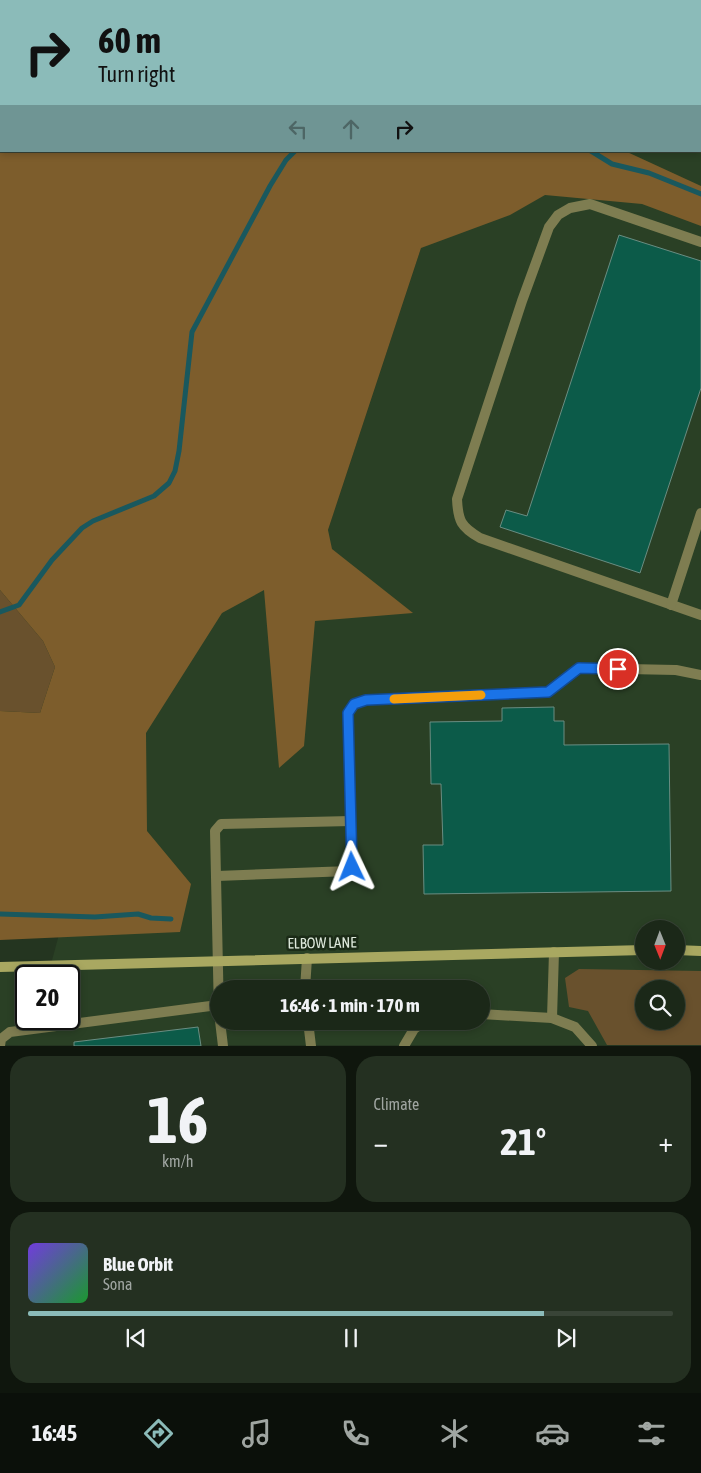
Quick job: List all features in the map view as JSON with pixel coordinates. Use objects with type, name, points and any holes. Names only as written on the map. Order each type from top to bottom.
[{"type":"street","points":[[701,242],[590,204],[570,208],[558,215],[549,226],[522,301],[457,499],[458,514],[465,530],[480,538],[701,615]]},
{"type":"street","points":[[671,605],[701,513]]},
{"type":"street","points":[[217,876],[350,871],[352,867],[348,713],[354,704],[366,700],[548,692],[579,668],[676,670],[701,675]]},
{"type":"street","points":[[217,980],[215,831],[221,824],[351,821]]},
{"type":"street","name":"ELBOW LANE","points":[[0,967],[635,950]]},
{"type":"street","points":[[685,950],[701,951]]},
{"type":"street","points":[[552,1018],[554,952]]},
{"type":"street","points":[[305,980],[306,958]]},
{"type":"street","points":[[0,1046],[1,1039],[10,1032],[210,1011]]},
{"type":"street","points":[[490,1015],[552,1018],[575,1027],[592,1046]]},
{"type":"street","points":[[221,1030],[223,1046]]},
{"type":"street","points":[[309,1030],[312,1046]]},
{"type":"street","points":[[404,1046],[413,1030]]},
{"type":"shaded area","points":[[0,152],[627,152],[701,186],[701,226],[642,204],[545,195],[510,215],[421,248],[328,530],[332,549],[413,613],[315,621],[304,746],[279,768],[264,590],[222,613],[146,733],[147,831],[191,884],[180,932],[0,940],[0,711],[40,713],[55,667],[43,641],[0,590]]},
{"type":"shaded area","points":[[453,152],[701,152],[701,1045],[0,1045],[0,966],[15,965],[15,1030],[80,1030],[80,965],[26,965],[51,964],[127,684],[328,530]]},
{"type":"shaded area","points":[[0,590],[43,641],[55,667],[40,713],[0,711]]},
{"type":"shaded area","points":[[579,969],[701,971],[701,1045],[607,1045],[588,1011],[569,1007],[565,978]]},
{"type":"building","points":[[619,235],[701,261],[701,388],[640,573],[500,527],[506,510],[527,516]]},
{"type":"building","points":[[554,707],[554,721],[564,721],[564,745],[669,744],[671,891],[424,894],[423,845],[443,845],[441,784],[431,784],[430,722],[502,721],[502,708]]},
{"type":"building","points":[[198,1027],[201,1046],[74,1046],[74,1042]]},
{"type":"waterway","points":[[0,612],[19,605],[52,560],[82,528],[93,521],[154,496],[169,483],[175,471],[179,451],[192,332],[270,186],[286,160],[294,152]]},
{"type":"waterway","points":[[593,152],[612,164],[649,173],[701,194]]},
{"type":"waterway","points":[[0,914],[95,917],[138,914],[151,918],[171,919]]},
{"type":"slow traffic","points":[[394,699],[481,695]]},
{"type":"route","points":[[352,867],[348,713],[354,704],[366,700],[548,692],[579,668],[618,669]]}]
